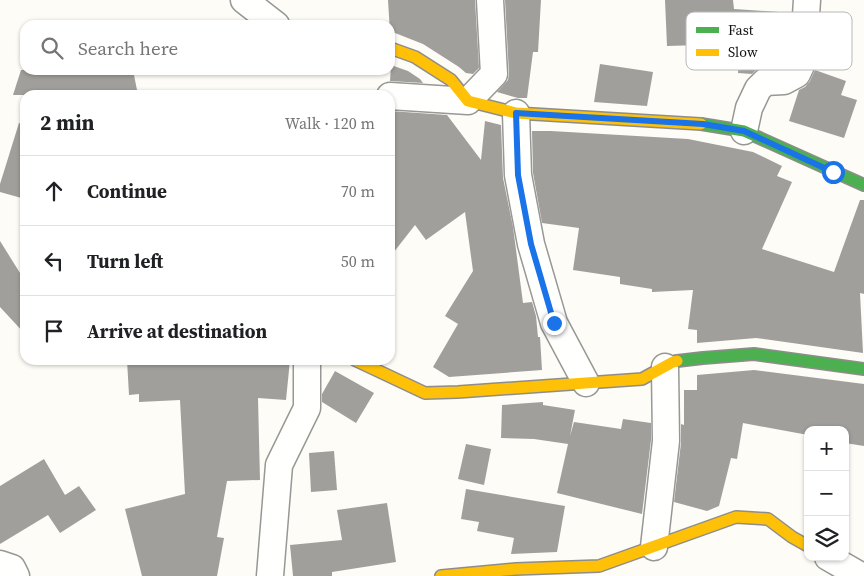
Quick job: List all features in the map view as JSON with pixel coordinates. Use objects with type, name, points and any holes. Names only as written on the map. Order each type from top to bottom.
[{"type":"street","points":[[244,0],[270,20]]},
{"type":"street","points":[[468,101],[494,74],[490,0]]},
{"type":"street","points":[[395,50],[416,57],[451,80],[468,101]]},
{"type":"street","points":[[744,131],[749,108],[758,89],[766,82],[784,81],[797,74],[799,70]]},
{"type":"street","points":[[395,96],[468,101],[516,113],[703,124],[744,131],[864,185]]},
{"type":"street","points":[[516,113],[518,175],[531,244],[554,323],[586,383]]},
{"type":"street","points":[[366,365],[425,393],[642,380],[673,362],[754,354],[864,369]]},
{"type":"street","points":[[270,576],[280,465],[307,408],[307,365]]},
{"type":"street","points":[[654,547],[666,441],[665,367]]},
{"type":"street","points":[[441,576],[516,569],[599,566],[736,517],[768,519],[804,544]]},
{"type":"street","points":[[835,561],[860,576]]},
{"type":"street","points":[[0,564],[12,568],[16,576]]},
{"type":"building","points":[[388,0],[475,0],[479,68],[473,74],[466,73],[423,44],[395,33],[395,20],[389,20]]},
{"type":"building","points":[[505,0],[541,0],[538,52],[533,52],[527,98],[518,98],[497,92],[508,80],[509,74]]},
{"type":"building","points":[[665,0],[733,0],[734,9],[779,12],[686,12],[686,45],[667,46]]},
{"type":"building","points":[[600,64],[653,72],[647,106],[594,102]]},
{"type":"building","points":[[395,66],[408,71],[423,83],[390,81],[390,75],[395,75]]},
{"type":"building","points":[[738,70],[757,70],[752,74],[738,73]]},
{"type":"building","points":[[815,70],[846,81],[841,95],[857,100],[844,138],[789,121],[799,90],[810,81]]},
{"type":"building","points":[[20,73],[20,75],[134,75],[137,90],[20,90],[20,95],[13,95]]},
{"type":"building","points":[[395,111],[447,115],[481,160],[485,121],[501,125],[503,178],[513,227],[523,303],[532,302],[536,316],[538,337],[540,337],[542,370],[449,377],[433,367],[458,324],[445,316],[473,271],[465,212],[426,240],[415,225],[395,251]]},
{"type":"building","points":[[20,123],[20,198],[0,192],[0,184]]},
{"type":"building","points":[[532,131],[688,139],[753,152],[782,166],[777,176],[792,182],[762,249],[834,272],[860,200],[864,200],[864,294],[860,293],[863,353],[756,338],[697,343],[697,330],[688,329],[693,290],[652,292],[652,289],[620,284],[620,277],[573,270],[579,228],[542,223],[533,173]]},
{"type":"building","points":[[0,241],[20,273],[20,329],[0,307]]},
{"type":"building","points":[[127,365],[290,365],[286,400],[258,398],[260,480],[227,481],[217,537],[224,538],[217,576],[142,576],[125,509],[185,494],[180,400],[139,402],[139,394],[129,395]]},
{"type":"building","points":[[754,370],[864,384],[864,446],[849,444],[849,426],[804,426],[804,434],[743,423],[737,459],[731,458],[719,506],[707,511],[674,502],[681,443],[681,424],[684,425],[684,390],[697,390],[697,375]]},
{"type":"building","points":[[335,371],[374,393],[356,423],[322,402],[322,394]]},
{"type":"building","points":[[543,402],[543,405],[575,410],[570,436],[574,422],[621,429],[623,419],[651,423],[651,440],[642,514],[557,493],[568,444],[534,439],[501,438],[502,405]]},
{"type":"building","points":[[466,444],[491,449],[484,485],[458,479]]},
{"type":"building","points":[[334,451],[337,490],[311,492],[309,453]]},
{"type":"building","points":[[44,459],[65,495],[79,486],[96,510],[60,533],[48,515],[0,544],[0,486]]},
{"type":"building","points":[[466,489],[565,506],[557,552],[511,554],[514,538],[477,531],[479,522],[461,519]]},
{"type":"building","points":[[387,503],[396,562],[332,572],[332,576],[293,576],[290,545],[342,540],[337,510]]},
{"type":"traffic: fast","points":[[701,124],[744,131],[864,185]]},
{"type":"traffic: fast","points":[[677,361],[754,354],[864,369]]},
{"type":"traffic: slow","points":[[395,50],[415,57],[451,80],[468,101],[516,113],[701,124]]},
{"type":"traffic: slow","points":[[366,365],[425,393],[642,379],[677,361]]},
{"type":"traffic: slow","points":[[441,576],[516,569],[599,566],[736,517],[768,519],[804,544]]},
{"type":"route","points":[[554,323],[531,244],[518,175],[516,113],[703,124],[744,131],[833,172]]}]
